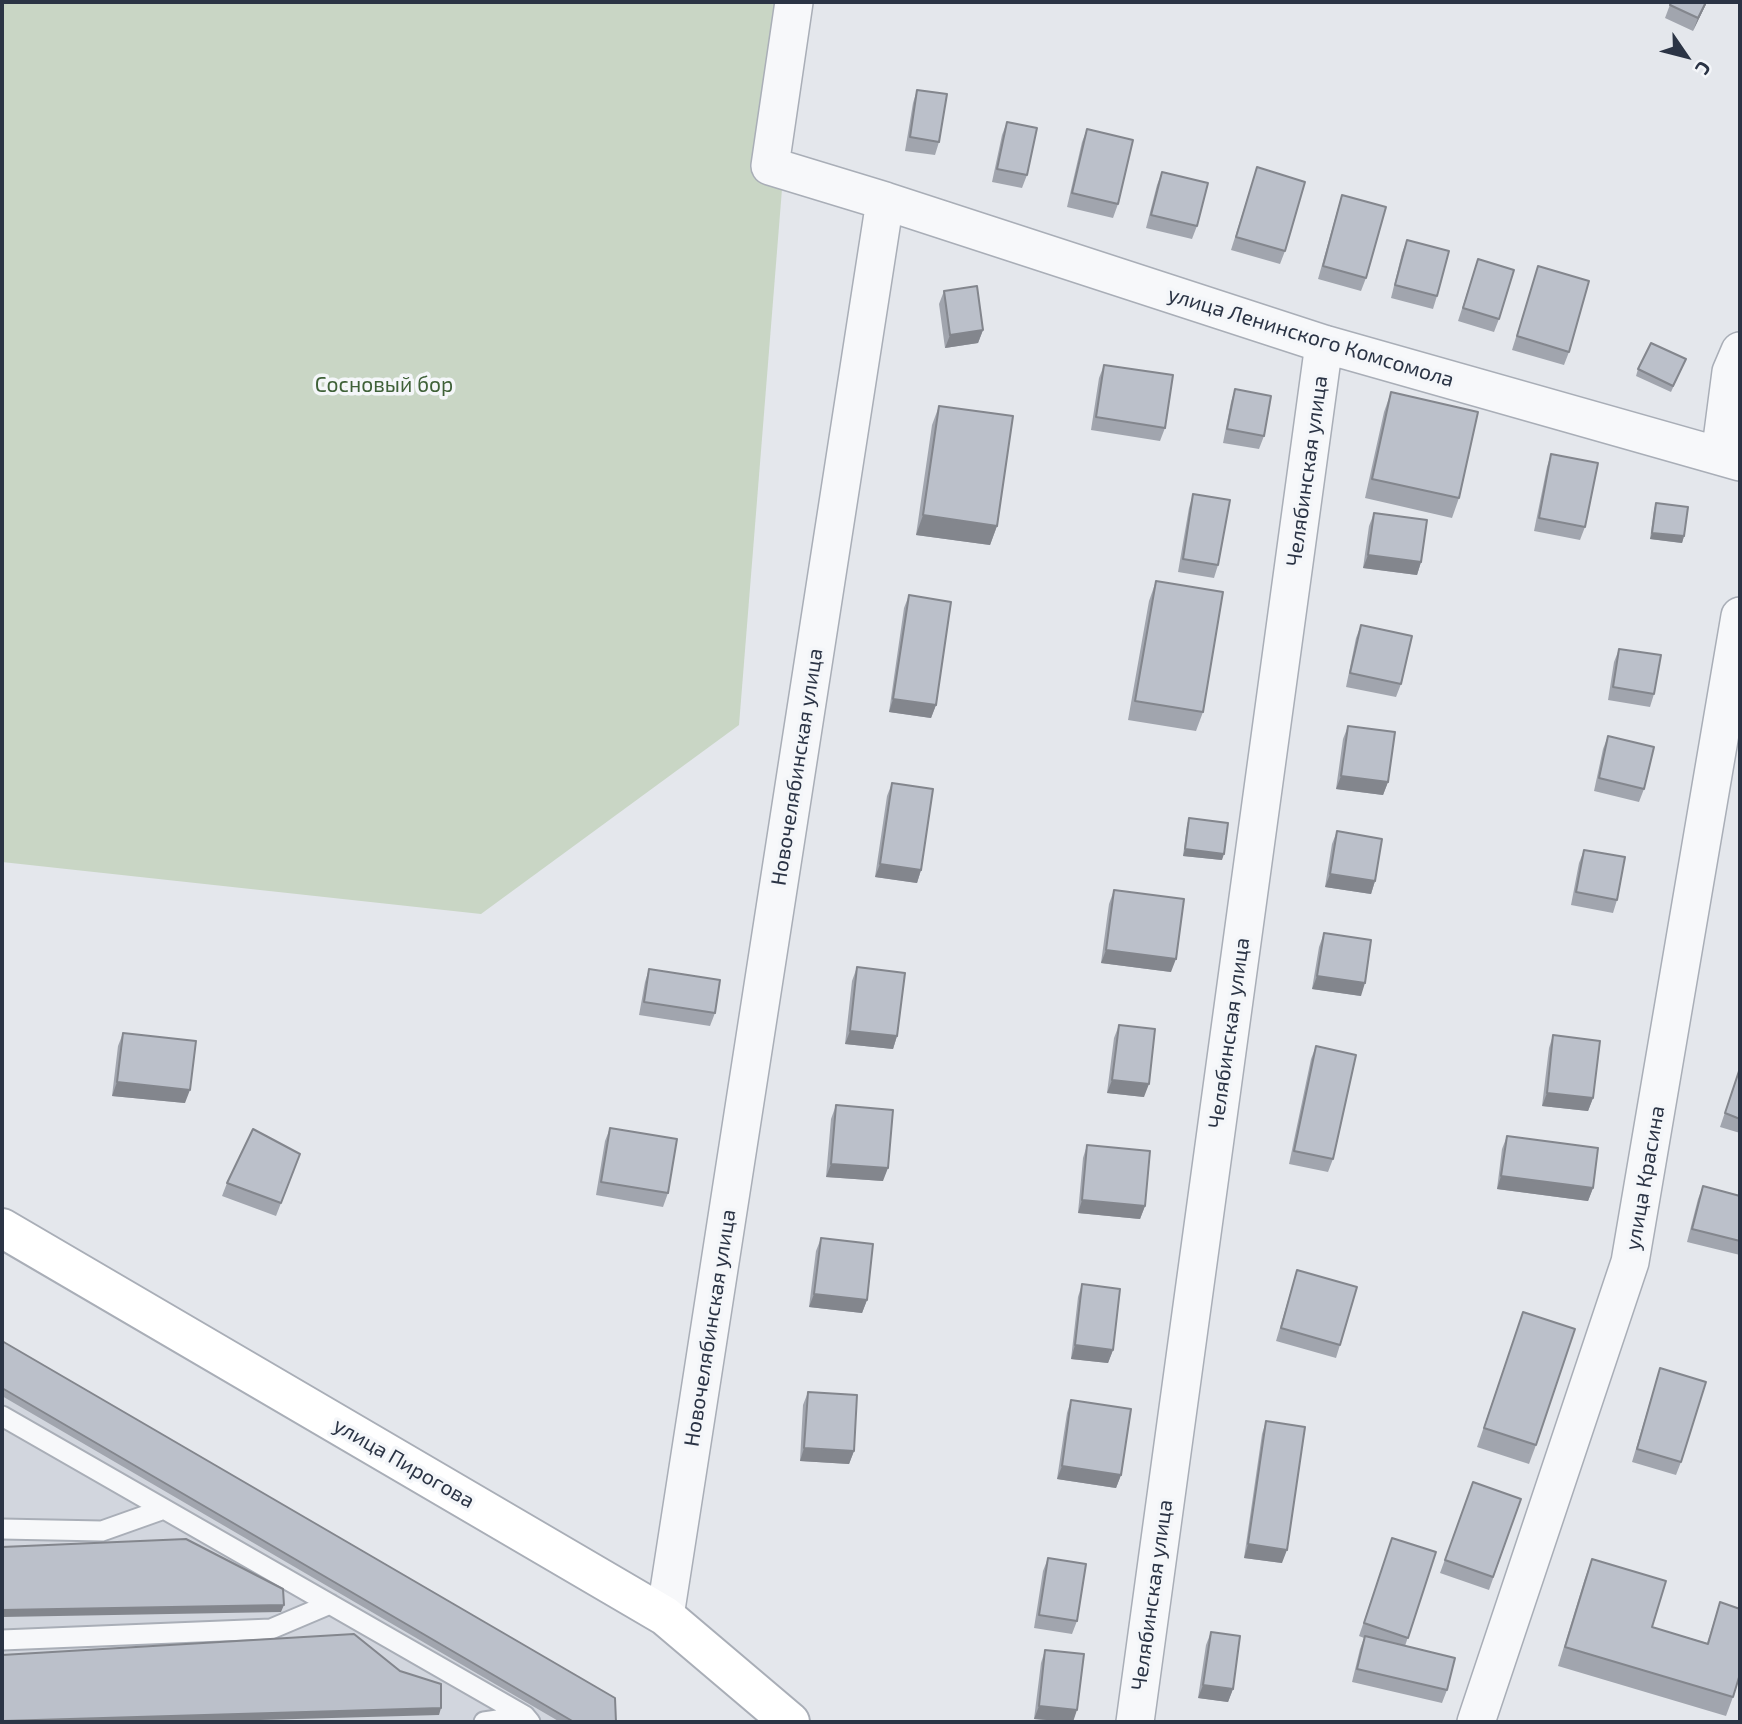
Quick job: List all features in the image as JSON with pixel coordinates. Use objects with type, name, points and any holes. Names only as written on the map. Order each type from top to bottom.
[{"type":"street","points":[[794,2],[770,166],[885,201]]},
{"type":"street","name":"улица Ленинского Комсомола","points":[[885,201],[1324,344],[1730,459]]},
{"type":"street","name":"Новочелябинская улица","points":[[665,1616],[885,201]]},
{"type":"street","name":"Челябинская улица","points":[[1135,1722],[1324,344]]},
{"type":"street","points":[[1730,459],[1731,372],[1740,351]]},
{"type":"street","name":"улица Красина","points":[[1476,1722],[1630,1262],[1740,616]]},
{"type":"street","name":"улица Пирогова","points":[[2,1228],[665,1616],[790,1722]]},
{"type":"lane","points":[[2,1416],[527,1719]]},
{"type":"lane","points":[[2,1529],[102,1531],[164,1509]]},
{"type":"lane","points":[[2,1640],[271,1629],[330,1604]]},
{"type":"lane","points":[[484,1722],[527,1719]]},
{"type":"shaded area","points":[[2,1349],[614,1722],[2,1722]]},
{"type":"green space","name":"Сосновый бор","points":[[2,2],[797,2],[739,725],[481,914],[2,862]]},
{"type":"building","points":[[1671,2],[1706,2],[1698,18],[1670,5]]},
{"type":"building","points":[[917,90],[947,94],[939,142],[910,137]]},
{"type":"building","points":[[1007,122],[1037,128],[1027,175],[997,169]]},
{"type":"building","points":[[1087,129],[1133,140],[1118,204],[1072,193]]},
{"type":"building","points":[[1257,167],[1305,182],[1285,251],[1236,237]]},
{"type":"building","points":[[1162,172],[1208,183],[1197,226],[1151,215]]},
{"type":"building","points":[[1342,195],[1386,207],[1366,278],[1323,266]]},
{"type":"building","points":[[1407,240],[1449,251],[1437,296],[1395,285]]},
{"type":"building","points":[[1478,259],[1514,270],[1499,319],[1463,308]]},
{"type":"building","points":[[1538,266],[1589,281],[1569,352],[1517,336]]},
{"type":"building","points":[[977,286],[983,330],[950,335],[944,291]]},
{"type":"building","points":[[1651,343],[1686,359],[1673,386],[1638,369]]},
{"type":"building","points":[[1104,365],[1173,375],[1165,428],[1096,417]]},
{"type":"building","points":[[1235,389],[1271,396],[1264,436],[1227,429]]},
{"type":"building","points":[[1391,392],[1478,412],[1459,498],[1372,479]]},
{"type":"building","points":[[939,406],[1013,416],[997,526],[923,515]]},
{"type":"building","points":[[1551,454],[1598,463],[1585,527],[1539,518]]},
{"type":"building","points":[[1193,494],[1230,500],[1218,565],[1183,559]]},
{"type":"building","points":[[1656,503],[1688,507],[1684,536],[1652,533]]},
{"type":"building","points":[[1374,513],[1427,520],[1421,562],[1368,555]]},
{"type":"building","points":[[1156,581],[1223,592],[1203,712],[1135,701]]},
{"type":"building","points":[[909,595],[951,602],[936,705],[893,699]]},
{"type":"building","points":[[1361,625],[1412,636],[1401,684],[1350,673]]},
{"type":"building","points":[[1619,649],[1661,655],[1654,694],[1613,687]]},
{"type":"building","points":[[1348,726],[1395,732],[1388,782],[1341,776]]},
{"type":"building","points":[[1608,736],[1654,747],[1644,789],[1599,778]]},
{"type":"building","points":[[892,783],[933,789],[921,870],[880,864]]},
{"type":"building","points":[[1189,818],[1228,823],[1224,854],[1185,849]]},
{"type":"building","points":[[1337,831],[1382,839],[1375,881],[1330,874]]},
{"type":"building","points":[[1584,850],[1625,857],[1617,900],[1576,892]]},
{"type":"building","points":[[1114,890],[1184,899],[1176,959],[1106,950]]},
{"type":"building","points":[[1324,933],[1371,940],[1365,983],[1317,976]]},
{"type":"building","points":[[857,967],[905,973],[897,1036],[850,1031]]},
{"type":"building","points":[[649,969],[720,980],[715,1013],[644,1002]]},
{"type":"building","points":[[1119,1025],[1155,1029],[1149,1084],[1112,1080]]},
{"type":"building","points":[[123,1033],[196,1041],[190,1090],[117,1082]]},
{"type":"building","points":[[1553,1035],[1600,1041],[1593,1098],[1547,1093]]},
{"type":"building","points":[[1316,1046],[1356,1055],[1333,1159],[1294,1151]]},
{"type":"building","points":[[1740,1068],[1740,1119],[1725,1113]]},
{"type":"building","points":[[836,1105],[893,1110],[888,1168],[831,1164]]},
{"type":"building","points":[[610,1128],[677,1139],[668,1193],[601,1182]]},
{"type":"building","points":[[253,1129],[300,1154],[281,1203],[227,1183]]},
{"type":"building","points":[[1507,1136],[1598,1148],[1593,1188],[1501,1176]]},
{"type":"building","points":[[1087,1145],[1150,1151],[1145,1206],[1082,1200]]},
{"type":"building","points":[[1703,1186],[1740,1196],[1740,1241],[1692,1229]]},
{"type":"building","points":[[821,1238],[873,1244],[867,1300],[814,1294]]},
{"type":"building","points":[[1297,1270],[1357,1287],[1340,1345],[1281,1328]]},
{"type":"building","points":[[1082,1284],[1120,1289],[1113,1350],[1075,1345]]},
{"type":"building","points":[[1523,1312],[1575,1329],[1536,1445],[1484,1428]]},
{"type":"building","points":[[2,1341],[615,1698],[616,1722],[574,1722],[2,1388]]},
{"type":"building","points":[[1660,1368],[1706,1382],[1681,1462],[1637,1449]]},
{"type":"building","points":[[808,1392],[857,1395],[854,1451],[804,1448]]},
{"type":"building","points":[[1071,1400],[1131,1409],[1121,1475],[1062,1466]]},
{"type":"building","points":[[1266,1421],[1305,1427],[1287,1550],[1248,1544]]},
{"type":"building","points":[[1473,1482],[1521,1499],[1493,1577],[1445,1560]]},
{"type":"building","points":[[1392,1538],[1436,1552],[1408,1638],[1364,1623]]},
{"type":"building","points":[[186,1539],[283,1589],[284,1605],[2,1610],[2,1547]]},
{"type":"building","points":[[1048,1558],[1086,1564],[1077,1621],[1039,1615]]},
{"type":"building","points":[[1592,1559],[1666,1581],[1652,1627],[1708,1644],[1720,1602],[1740,1609],[1740,1674],[1733,1697],[1565,1647]]},
{"type":"building","points":[[1211,1632],[1240,1636],[1233,1689],[1203,1685]]},
{"type":"building","points":[[354,1634],[400,1671],[441,1684],[441,1708],[2,1721],[2,1655]]},
{"type":"building","points":[[1365,1636],[1455,1658],[1447,1690],[1357,1669]]},
{"type":"building","points":[[1045,1650],[1084,1654],[1077,1710],[1039,1706]]}]
